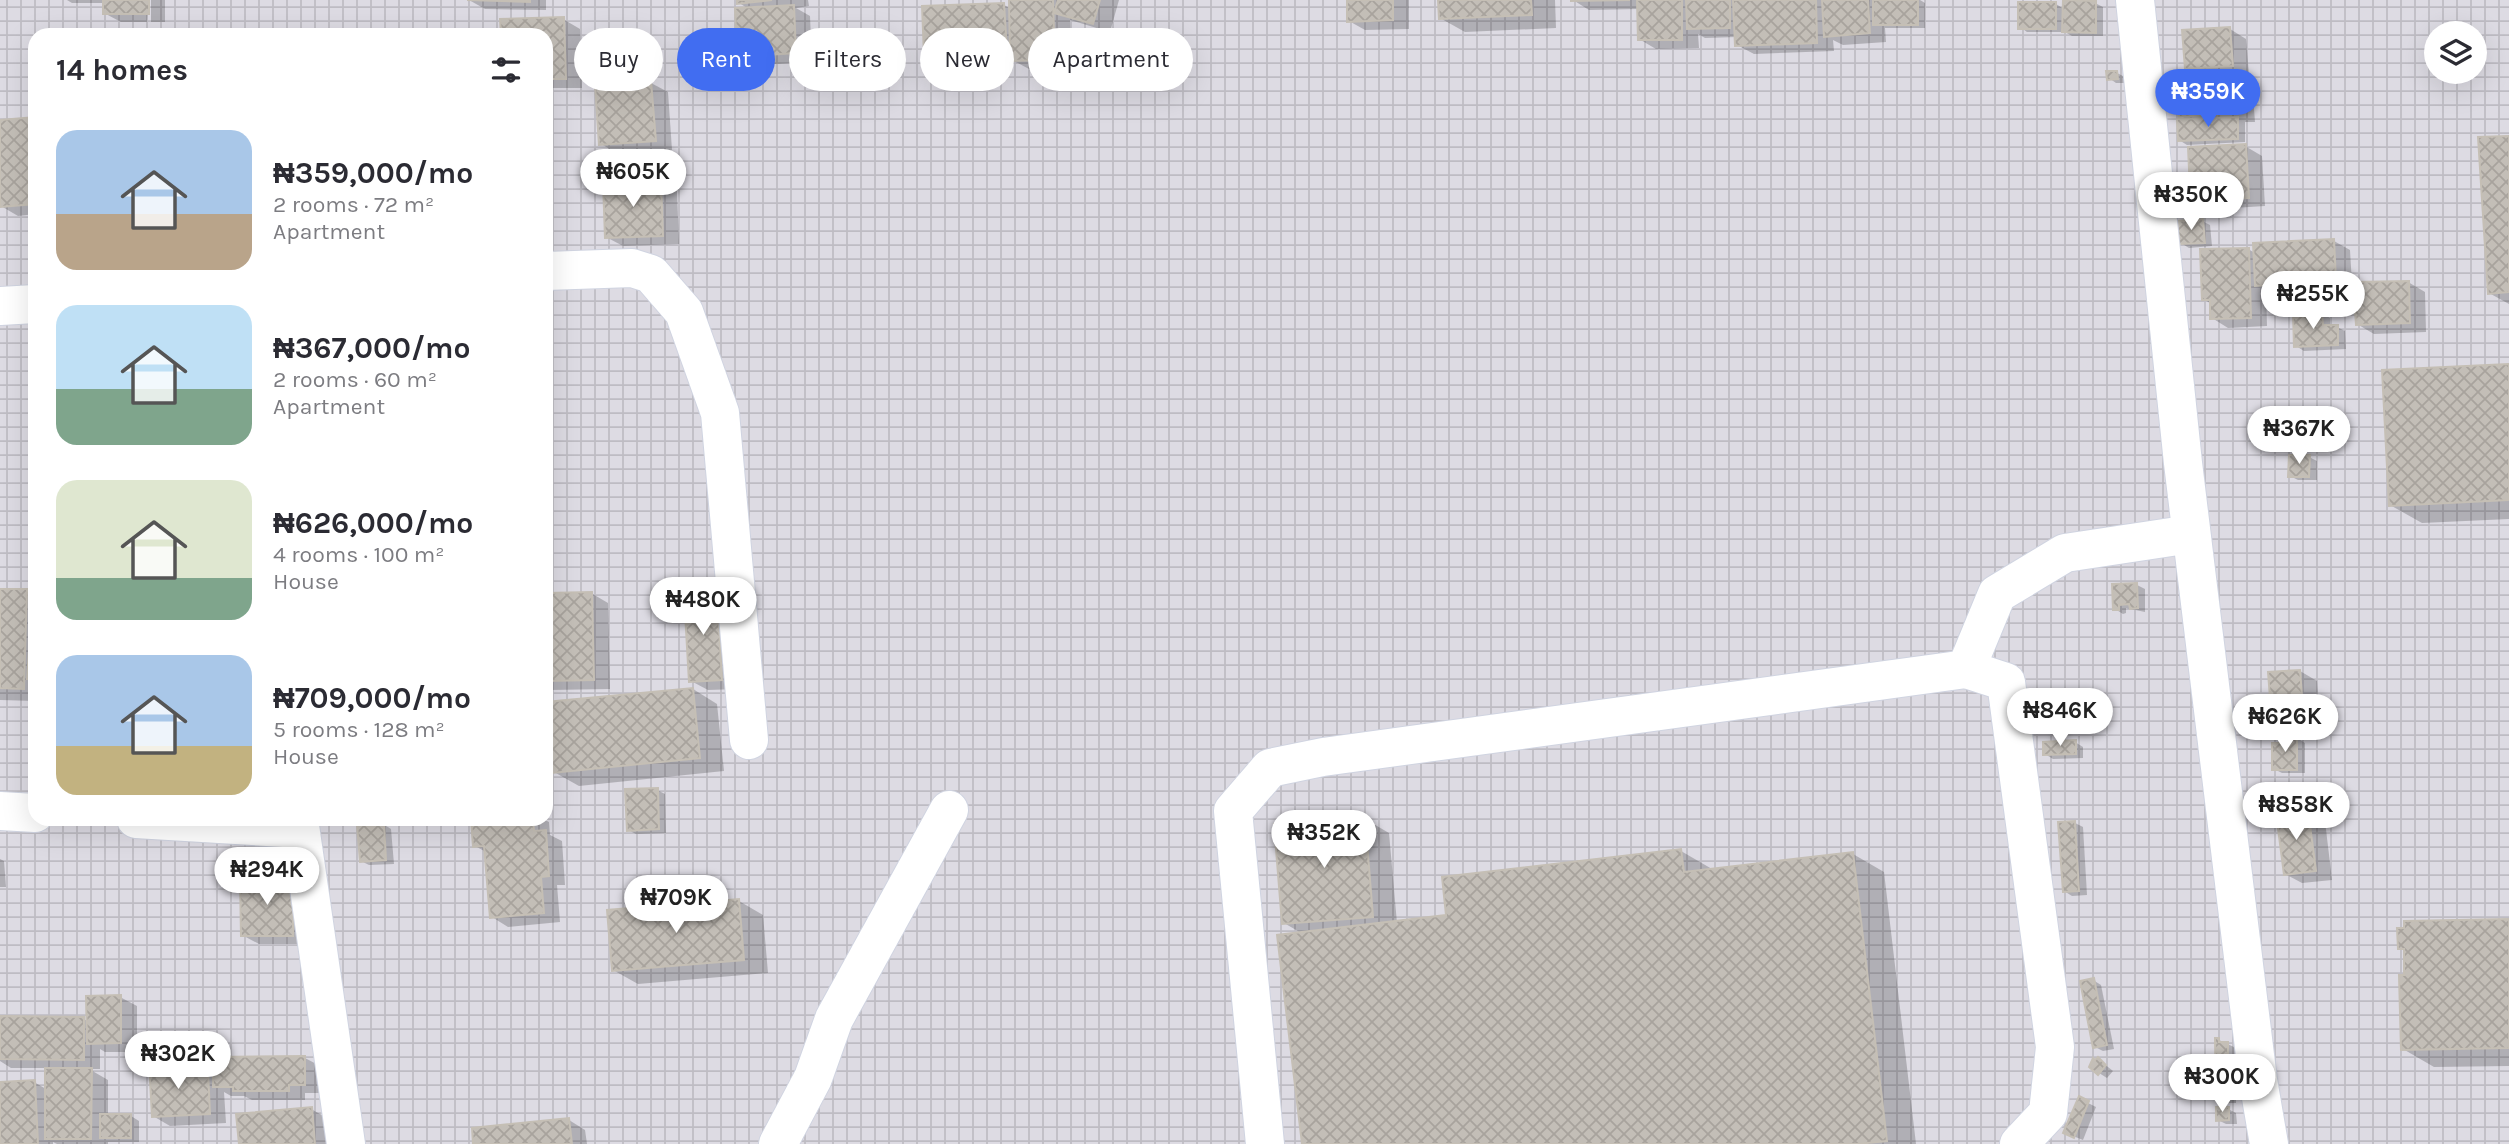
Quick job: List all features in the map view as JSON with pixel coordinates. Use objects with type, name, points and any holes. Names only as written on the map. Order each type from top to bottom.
[{"type":"street","points":[[2135,0],[2139,61],[2192,534],[2258,1080],[2269,1144]]},
{"type":"street","points":[[553,271],[632,268],[651,274],[684,312],[720,413],[749,740]]},
{"type":"street","points":[[0,306],[28,304]]},
{"type":"street","points":[[1966,669],[1997,594],[2064,552],[2192,534]]},
{"type":"street","points":[[1265,1144],[1233,811],[1270,768],[1323,757],[1966,669],[2006,682],[2054,1047],[2048,1113],[2019,1144]]},
{"type":"street","points":[[778,1144],[813,1078],[834,1019],[949,810]]},
{"type":"street","points":[[0,811],[28,813]]},
{"type":"street","points":[[300,826],[346,1144]]},
{"type":"shaded area","points":[[0,0],[2509,0],[2509,1144],[0,1144]]},
{"type":"building","points":[[103,0],[149,0],[149,14],[103,14]]},
{"type":"building","points":[[467,0],[530,0],[530,2]]},
{"type":"building","points":[[737,0],[772,0],[737,4]]},
{"type":"building","points":[[1009,0],[1053,0],[1054,28],[1028,28],[1028,61],[1014,61],[1014,28],[1009,28]]},
{"type":"building","points":[[1058,0],[1100,0],[1093,24],[1054,13]]},
{"type":"building","points":[[1347,0],[1393,0],[1393,20],[1347,22]]},
{"type":"building","points":[[1438,0],[1531,0],[1532,15],[1439,19]]},
{"type":"building","points":[[1637,0],[1682,0],[1682,40],[1638,40]]},
{"type":"building","points":[[1686,0],[1730,0],[1730,28],[1687,29]]},
{"type":"building","points":[[1733,0],[1816,0],[1817,43],[1735,46]]},
{"type":"building","points":[[1822,0],[1868,0],[1870,33],[1824,37]]},
{"type":"building","points":[[1873,0],[1918,0],[1918,25],[1873,25]]},
{"type":"building","points":[[2063,0],[2096,1],[2096,33],[2062,32]]},
{"type":"building","points":[[2018,2],[2056,2],[2056,29],[2018,29]]},
{"type":"building","points":[[1004,3],[1006,28],[923,28],[922,6]]},
{"type":"building","points":[[794,5],[795,28],[789,28],[789,53],[775,54],[775,28],[736,28],[735,8]]},
{"type":"building","points":[[564,17],[566,79],[553,79],[553,28],[501,28],[500,19]]},
{"type":"building","points":[[2230,27],[2233,66],[2185,69],[2182,30]]},
{"type":"building","points":[[2106,71],[2117,71],[2118,79],[2107,80]]},
{"type":"building","points":[[2237,85],[2239,113],[2179,117],[2177,88]]},
{"type":"building","points":[[595,91],[652,91],[656,141],[599,145]]},
{"type":"building","points":[[2238,117],[2238,139],[2178,141],[2177,119]]},
{"type":"building","points":[[28,118],[28,205],[0,207],[0,120]]},
{"type":"building","points":[[2509,136],[2509,292],[2488,294],[2478,137]]},
{"type":"building","points":[[2246,144],[2249,198],[2199,200],[2198,197],[2193,197],[2193,191],[2190,191],[2188,147]]},
{"type":"building","points":[[661,180],[663,236],[605,238],[603,182]]},
{"type":"building","points":[[2203,219],[2205,243],[2179,244],[2177,221]]},
{"type":"building","points":[[2334,239],[2336,281],[2255,286],[2253,243]]},
{"type":"building","points":[[2249,248],[2251,318],[2210,319],[2210,300],[2202,300],[2200,249]]},
{"type":"building","points":[[2409,281],[2410,323],[2356,325],[2353,282]]},
{"type":"building","points":[[2322,312],[2323,325],[2338,325],[2338,345],[2294,347],[2293,313]]},
{"type":"building","points":[[2509,364],[2509,500],[2389,506],[2382,370]]},
{"type":"building","points":[[2289,455],[2310,455],[2309,477],[2288,477]]},
{"type":"building","points":[[2137,583],[2138,608],[2130,609],[2129,604],[2119,605],[2119,610],[2113,610],[2112,584]]},
{"type":"building","points":[[0,589],[27,589],[24,689],[0,688]]},
{"type":"building","points":[[592,592],[594,680],[553,681],[553,593]]},
{"type":"building","points":[[717,593],[722,680],[689,682],[684,595]]},
{"type":"building","points":[[2300,670],[2304,721],[2272,724],[2268,672]]},
{"type":"building","points":[[693,688],[700,758],[553,773],[553,701]]},
{"type":"building","points":[[2280,737],[2297,737],[2297,770],[2272,770],[2272,743],[2280,743]]},
{"type":"building","points":[[2076,740],[2076,754],[2043,755],[2043,742]]},
{"type":"building","points":[[658,788],[659,829],[627,831],[625,789]]},
{"type":"building","points":[[2308,810],[2316,871],[2284,875],[2276,813]]},
{"type":"building","points":[[1365,817],[1373,917],[1282,924],[1274,824]]},
{"type":"building","points":[[2075,821],[2079,891],[2063,892],[2058,822]]},
{"type":"building","points":[[357,826],[384,826],[386,860],[360,862]]},
{"type":"building","points":[[472,826],[534,826],[534,831],[546,830],[549,876],[541,877],[544,913],[490,918],[484,846],[473,847]]},
{"type":"building","points":[[236,848],[254,848],[254,873],[236,873]]},
{"type":"building","points":[[1681,849],[1684,872],[1853,852],[1887,1141],[1858,1144],[1302,1144],[1277,935],[1446,915],[1442,877]]},
{"type":"building","points":[[293,878],[293,936],[241,936],[240,879]]},
{"type":"building","points":[[739,899],[744,960],[612,971],[607,910]]},
{"type":"building","points":[[2509,919],[2509,1048],[2401,1050],[2399,975],[2404,975],[2404,949],[2398,949],[2397,928],[2404,928],[2404,921]]},
{"type":"building","points":[[2094,978],[2107,1045],[2093,1048],[2080,981]]},
{"type":"building","points":[[121,995],[121,1043],[87,1044],[86,996]]},
{"type":"building","points":[[0,1016],[84,1017],[84,1060],[0,1059]]},
{"type":"building","points":[[2215,1038],[2219,1038],[2219,1042],[2228,1042],[2228,1100],[2216,1100]]},
{"type":"building","points":[[305,1056],[305,1085],[289,1085],[289,1091],[233,1091],[233,1087],[213,1087],[213,1057]]},
{"type":"building","points":[[2098,1057],[2106,1065],[2098,1075],[2089,1067],[2093,1058],[2095,1060]]},
{"type":"building","points":[[179,1061],[180,1072],[208,1070],[210,1114],[152,1117],[149,1062]]},
{"type":"building","points":[[45,1068],[92,1068],[91,1139],[45,1139]]},
{"type":"building","points":[[35,1080],[38,1144],[0,1144],[0,1082]]},
{"type":"building","points":[[2079,1096],[2089,1101],[2074,1138],[2063,1133]]},
{"type":"building","points":[[312,1107],[315,1144],[239,1144],[236,1114]]},
{"type":"building","points":[[2216,1107],[2229,1107],[2229,1120],[2216,1121]]},
{"type":"building","points":[[100,1114],[131,1114],[131,1138],[100,1138]]},
{"type":"building","points":[[569,1118],[572,1144],[473,1144],[472,1128]]}]
